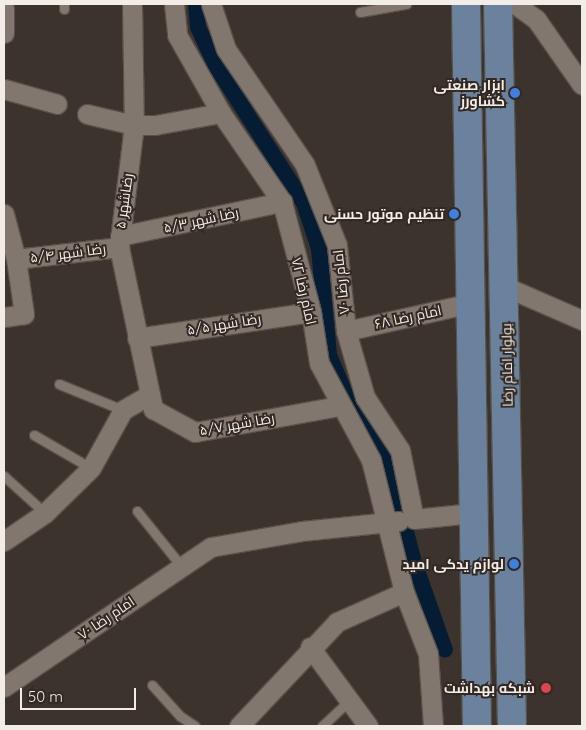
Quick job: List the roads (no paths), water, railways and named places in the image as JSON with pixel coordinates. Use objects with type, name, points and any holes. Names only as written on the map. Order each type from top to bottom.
[{"type":"main road","points":[[466,4],[477,726]]},
{"type":"main road","name":"بولوار امام رضا","points":[[498,4],[506,287],[512,726]]},
{"type":"street","name":"رضاشهر ۵","points":[[132,4],[134,125],[119,241],[149,396]]},
{"type":"street","name":"امام رضا ۷۲","points":[[174,4],[177,35],[221,112],[282,202],[311,312],[318,362],[340,406],[371,460],[404,592],[428,654],[433,726]]},
{"type":"street","name":"امام رضا ۷۰","points":[[4,687],[211,548],[302,531],[414,519],[400,450],[366,398],[346,331],[337,245],[309,174],[226,49],[211,4]]},
{"type":"street","points":[[515,4],[536,19],[582,85]]},
{"type":"street","points":[[4,89],[57,104]]},
{"type":"street","points":[[88,114],[134,125],[155,125],[221,112]]},
{"type":"street","name":"۵/۳ رضا شهر","points":[[119,241],[282,202]]},
{"type":"street","points":[[4,214],[16,259],[24,314],[4,317]]},
{"type":"street","name":"رضا شهر ۵/۴","points":[[16,259],[119,241]]},
{"type":"street","points":[[506,287],[582,320]]},
{"type":"street","name":"امام رضا ۶۸","points":[[346,331],[471,303]]},
{"type":"street","name":"رضا شهر ۵/۵","points":[[138,338],[311,312]]},
{"type":"street","points":[[4,541],[45,512],[91,468],[123,410],[149,396]]},
{"type":"street","name":"رضا شهر ۵/۷","points":[[149,396],[153,409],[195,432],[340,406]]},
{"type":"street","points":[[414,519],[473,513]]},
{"type":"street","points":[[239,726],[310,647],[337,622],[404,592]]},
{"type":"street","points":[[310,647],[368,726]]},
{"type":"lane","points":[[360,12],[406,4]]},
{"type":"lane","points":[[59,384],[123,410]]},
{"type":"lane","points":[[34,434],[91,468]]},
{"type":"lane","points":[[4,476],[45,512]]},
{"type":"lane","points":[[137,511],[182,567]]},
{"type":"lane","points":[[152,685],[180,716],[195,726]]},
{"type":"lane","points":[[322,726],[349,701]]},
{"type":"waterway","points":[[196,4],[198,27],[216,66],[304,203],[319,249],[329,355],[345,393],[382,453],[392,477],[413,559],[445,650]]},
{"type":"place","name":"ابزار صنعتی کشاورز","points":[[515,93]]},
{"type":"place","name":"تنظیم موتور حسنی","points":[[454,214]]},
{"type":"place","name":"لوازم یدکی امید","points":[[514,564]]},
{"type":"place","name":"شبکه بهداشت","points":[[546,688]]}]
